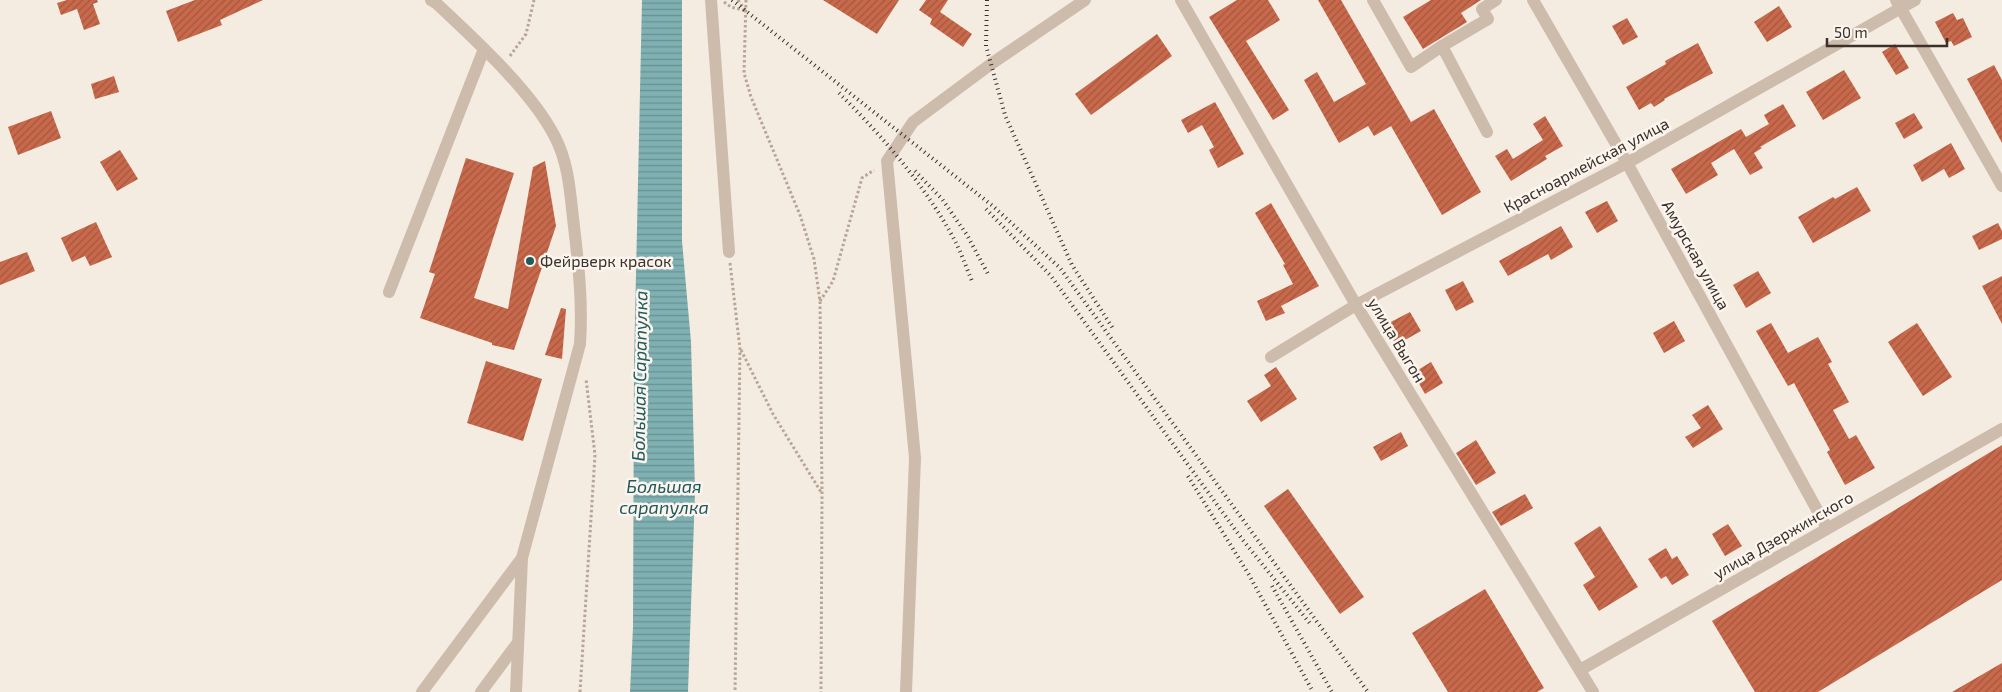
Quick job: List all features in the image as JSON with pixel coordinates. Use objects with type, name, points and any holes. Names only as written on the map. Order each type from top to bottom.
[{"type":"street","points":[[432,0],[484,49],[522,90],[548,124],[566,164],[582,307],[580,344],[522,558],[516,645],[516,692]]},
{"type":"street","points":[[711,0],[729,252]]},
{"type":"street","points":[[906,692],[915,458],[887,161],[913,122],[991,64],[1085,0]]},
{"type":"street","name":"улица Выгон","points":[[1181,0],[1356,305],[1593,692]]},
{"type":"street","points":[[1373,0],[1411,67],[1488,19],[1482,9],[1496,0]]},
{"type":"street","name":"Амурская улица","points":[[1533,0],[1628,163],[1827,528]]},
{"type":"street","name":"Красноармейская улица","points":[[1271,357],[1356,305],[1628,163],[1898,4],[1915,0]]},
{"type":"street","points":[[1898,4],[2002,186]]},
{"type":"street","points":[[1442,46],[1487,132]]},
{"type":"street","points":[[389,292],[484,49]]},
{"type":"street","name":"улица Дзержинского","points":[[1580,670],[2002,428]]},
{"type":"street","points":[[422,692],[522,558]]},
{"type":"street","points":[[481,692],[516,645]]},
{"type":"path","points":[[501,68],[526,34],[534,0]]},
{"type":"path","points":[[738,0],[746,11]]},
{"type":"path","points":[[746,0],[744,73],[751,96],[800,215],[814,258],[820,300],[822,494],[821,692]]},
{"type":"path","points":[[731,7],[746,11]]},
{"type":"path","points":[[820,300],[833,281],[862,178],[887,161]]},
{"type":"path","points":[[729,252],[740,349],[735,692]]},
{"type":"path","points":[[740,349],[773,414],[822,494]]},
{"type":"path","points":[[580,692],[595,454],[586,375]]},
{"type":"water","name":"Большая сарапулка","points":[[642,0],[682,0],[682,241],[691,342],[695,492],[688,692],[630,692],[633,627],[634,366]]},
{"type":"building","points":[[67,0],[97,0],[98,2],[93,4],[100,24],[84,30],[77,9],[61,15],[57,3]]},
{"type":"building","points":[[195,0],[263,0],[220,20],[222,25],[178,42],[166,11]]},
{"type":"building","points":[[823,0],[899,0],[877,34]]},
{"type":"building","points":[[926,0],[948,0],[940,12],[972,34],[963,47],[930,24],[932,19],[919,10]]},
{"type":"building","points":[[1237,0],[1268,0],[1280,20],[1246,41],[1289,110],[1273,120],[1209,17]]},
{"type":"building","points":[[1318,0],[1341,0],[1411,122],[1434,109],[1481,192],[1442,215],[1391,126],[1374,136],[1368,126],[1339,143],[1304,80],[1317,72],[1334,102],[1366,84]]},
{"type":"building","points":[[1431,0],[1481,0],[1461,13],[1467,22],[1423,49],[1403,17]]},
{"type":"building","points":[[1779,6],[1792,27],[1767,42],[1754,22]]},
{"type":"building","points":[[1953,13],[1957,20],[1963,18],[1972,37],[1954,46],[1951,41],[1946,43],[1935,22]]},
{"type":"building","points":[[1627,18],[1638,37],[1623,45],[1612,26]]},
{"type":"building","points":[[1157,34],[1172,56],[1091,115],[1075,94]]},
{"type":"building","points":[[1698,43],[1713,73],[1664,99],[1654,107],[1651,103],[1639,110],[1626,87],[1666,64],[1665,61]]},
{"type":"building","points":[[1895,44],[1909,68],[1896,75],[1882,52]]},
{"type":"building","points":[[1994,65],[2002,80],[2002,143],[1967,79]]},
{"type":"building","points":[[1844,70],[1861,98],[1823,120],[1806,92]]},
{"type":"building","points":[[114,76],[119,92],[95,99],[91,84]]},
{"type":"building","points":[[1215,102],[1244,154],[1218,168],[1209,150],[1214,147],[1202,125],[1188,133],[1181,120]]},
{"type":"building","points":[[1783,104],[1796,126],[1760,147],[1762,148],[1754,153],[1763,168],[1750,175],[1734,149],[1711,163],[1718,175],[1686,194],[1671,169],[1741,129],[1746,137],[1769,124],[1764,115]]},
{"type":"building","points":[[51,111],[61,138],[18,155],[8,127]]},
{"type":"building","points":[[1914,113],[1923,128],[1904,139],[1895,123]]},
{"type":"building","points":[[1545,116],[1563,146],[1545,156],[1547,159],[1511,181],[1495,156],[1507,149],[1513,159],[1543,140],[1533,124]]},
{"type":"building","points":[[1951,143],[1965,169],[1949,178],[1944,169],[1922,182],[1913,165]]},
{"type":"building","points":[[120,150],[138,179],[117,191],[100,162]]},
{"type":"building","points":[[466,158],[514,173],[474,298],[508,309],[533,167],[545,161],[556,226],[514,350],[492,345],[492,343],[420,318],[435,274],[429,272]]},
{"type":"building","points":[[1857,187],[1871,211],[1813,243],[1798,217],[1833,197],[1835,199]]},
{"type":"building","points":[[1607,201],[1618,221],[1597,233],[1585,212]]},
{"type":"building","points":[[1271,203],[1319,286],[1281,306],[1285,313],[1266,321],[1257,301],[1293,284],[1283,265],[1285,264],[1255,213]]},
{"type":"building","points":[[96,222],[112,257],[90,266],[85,256],[72,262],[61,238]]},
{"type":"building","points":[[1998,223],[2002,231],[2002,239],[1979,250],[1972,236]]},
{"type":"building","points":[[1561,226],[1573,247],[1551,260],[1548,254],[1508,276],[1499,261]]},
{"type":"building","points":[[27,252],[35,271],[0,285],[0,262]]},
{"type":"building","points":[[1758,271],[1771,293],[1746,308],[1733,285]]},
{"type":"building","points":[[2002,276],[2002,324],[1982,286]]},
{"type":"building","points":[[1463,281],[1474,302],[1456,311],[1445,290]]},
{"type":"building","points":[[561,308],[566,309],[562,359],[545,355]]},
{"type":"building","points":[[1410,312],[1421,331],[1396,345],[1385,325]]},
{"type":"building","points":[[1674,321],[1685,341],[1664,353],[1653,333]]},
{"type":"building","points":[[1771,323],[1788,353],[1818,337],[1832,362],[1828,364],[1849,402],[1833,410],[1849,439],[1856,435],[1875,468],[1845,485],[1827,452],[1830,450],[1794,383],[1788,386],[1756,331]]},
{"type":"building","points":[[1917,323],[1952,377],[1923,396],[1888,342]]},
{"type":"building","points":[[486,361],[542,379],[523,441],[467,423]]},
{"type":"building","points":[[1431,362],[1443,383],[1425,394],[1413,373]]},
{"type":"building","points":[[1276,367],[1297,399],[1261,422],[1247,401],[1271,386],[1264,375]]},
{"type":"building","points":[[1708,405],[1723,429],[1693,448],[1685,437],[1701,428],[1692,415]]},
{"type":"building","points":[[1401,432],[1408,446],[1381,461],[1373,447]]},
{"type":"building","points":[[1476,440],[1496,473],[1476,485],[1456,453]]},
{"type":"building","points":[[2002,445],[2002,580],[1818,692],[1755,692],[1712,621]]},
{"type":"building","points":[[1288,489],[1364,597],[1340,614],[1264,506]]},
{"type":"building","points":[[1525,494],[1533,508],[1501,526],[1492,512]]},
{"type":"building","points":[[1728,524],[1742,546],[1725,556],[1712,534]]},
{"type":"building","points":[[1600,526],[1638,587],[1599,611],[1583,585],[1595,577],[1574,543]]},
{"type":"building","points":[[1666,548],[1672,559],[1677,556],[1689,575],[1672,585],[1666,576],[1661,579],[1648,559]]},
{"type":"building","points":[[1485,589],[1544,688],[1537,692],[1448,692],[1412,633]]},
{"type":"building","points":[[2002,663],[2002,692],[1952,692]]},
{"type":"railway","points":[[732,0],[994,207],[1060,268],[1368,692]]},
{"type":"railway","points":[[987,0],[986,46],[1005,115],[1072,265],[1114,330]]},
{"type":"railway","points":[[839,93],[887,144],[930,199],[954,239],[972,281]]},
{"type":"railway","points":[[915,171],[942,199],[967,235],[988,274]]},
{"type":"railway","points":[[986,209],[1051,276],[1242,539],[1312,626]]},
{"type":"railway","points":[[1188,476],[1249,575],[1313,692]]},
{"type":"railway","points":[[1272,586],[1332,692]]},
{"type":"place","name":"Фейрверк красок","points":[[530,261]]},
{"type":"water label","name":"Большая Сарапулка","points":[[640,376]]}]
